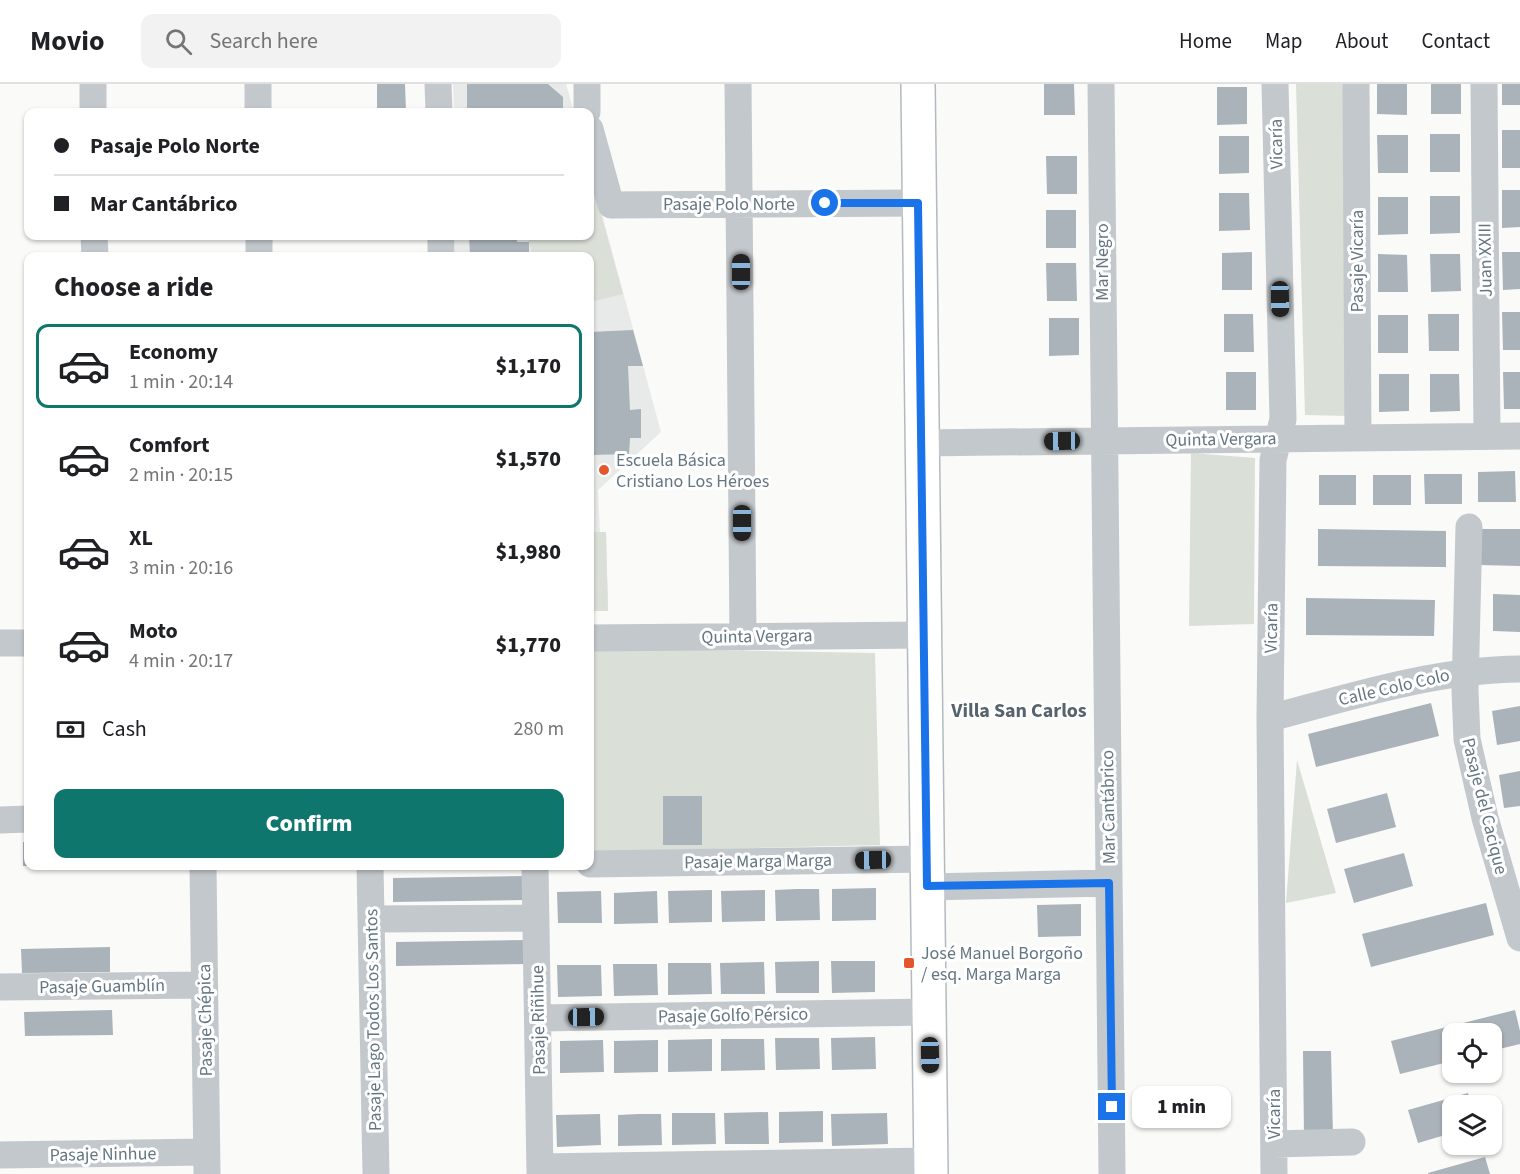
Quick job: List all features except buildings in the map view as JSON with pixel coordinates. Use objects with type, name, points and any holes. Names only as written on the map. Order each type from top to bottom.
[{"type":"street","points":[[93,84],[93,108]]},
{"type":"street","points":[[258,84],[258,108]]},
{"type":"street","points":[[438,84],[439,108]]},
{"type":"street","points":[[587,84],[587,108]]},
{"type":"street","points":[[738,84],[743,637]]},
{"type":"street","points":[[540,1171],[931,1167],[918,84]]},
{"type":"street","name":"Mar Negro","points":[[1101,84],[1104,441]]},
{"type":"street","name":"Vicaría","points":[[1274,1174],[1270,718],[1273,460],[1283,419],[1275,84]]},
{"type":"street","name":"Pasaje Vicaría","points":[[1356,84],[1358,438]]},
{"type":"street","name":"Juan XXIII","points":[[1484,84],[1487,436]]},
{"type":"street","name":"Pasaje Polo Norte","points":[[594,143],[611,205],[918,203]]},
{"type":"street","name":"Quinta Vergara","points":[[921,443],[1520,436]]},
{"type":"street","name":"Mar Cantábrico","points":[[1104,441],[1113,1174]]},
{"type":"street","name":"Pasaje del Cacique","points":[[1469,527],[1467,739],[1485,818],[1520,938]]},
{"type":"street","name":"Quinta Vergara","points":[[594,638],[924,635]]},
{"type":"street","points":[[0,643],[24,643]]},
{"type":"street","name":"Calle Colo Colo","points":[[1270,718],[1398,685],[1466,672],[1520,669]]},
{"type":"street","points":[[0,820],[24,819]]},
{"type":"street","name":"Pasaje Marga Marga","points":[[594,864],[927,873],[1109,883]]},
{"type":"street","name":"Pasaje Chépica","points":[[203,870],[207,1163]]},
{"type":"street","name":"Pasaje Lago Todos Los Santos","points":[[370,870],[376,1174]]},
{"type":"street","name":"Pasaje Riñihue","points":[[535,870],[540,1171]]},
{"type":"street","points":[[371,918],[536,918]]},
{"type":"street","name":"Pasaje Guamblín","points":[[0,987],[204,985]]},
{"type":"street","name":"Pasaje Golfo Pérsico","points":[[538,1018],[929,1012]]},
{"type":"street","points":[[1274,1144],[1352,1142]]},
{"type":"street","name":"Pasaje Ninhue","points":[[0,1155],[207,1163]]},
{"type":"shaded area","points":[[453,84],[566,84],[573,108],[454,108]]},
{"type":"shaded area","points":[[1296,84],[1348,84],[1349,416],[1305,415]]},
{"type":"shaded area","name":"Escuela Básica Cristiano Los Héroes","points":[[594,185],[661,432],[598,490],[600,532],[606,532],[608,611],[594,611],[594,252],[455,252],[455,240],[594,240]]},
{"type":"shaded area","points":[[594,189],[623,294],[594,301],[594,252],[532,252],[528,240],[594,240]]},
{"type":"shaded area","points":[[1191,453],[1255,458],[1254,624],[1189,626]]},
{"type":"shaded area","points":[[594,532],[606,532],[608,611],[594,611]]},
{"type":"shaded area","points":[[594,648],[875,653],[880,845],[594,852]]},
{"type":"shaded area","points":[[1297,760],[1336,893],[1286,903]]},
{"type":"place","name":"Escuela Básica Cristiano Los Héroes","points":[[604,470]]},
{"type":"place","name":"José Manuel Borgoño / esq. Marga Marga","points":[[909,963]]},
{"type":"district","name":"Villa San Carlos","points":[[1019,710]]},
{"type":"route","points":[[825,203],[918,203],[927,886],[1109,883],[1112,1107]]}]
